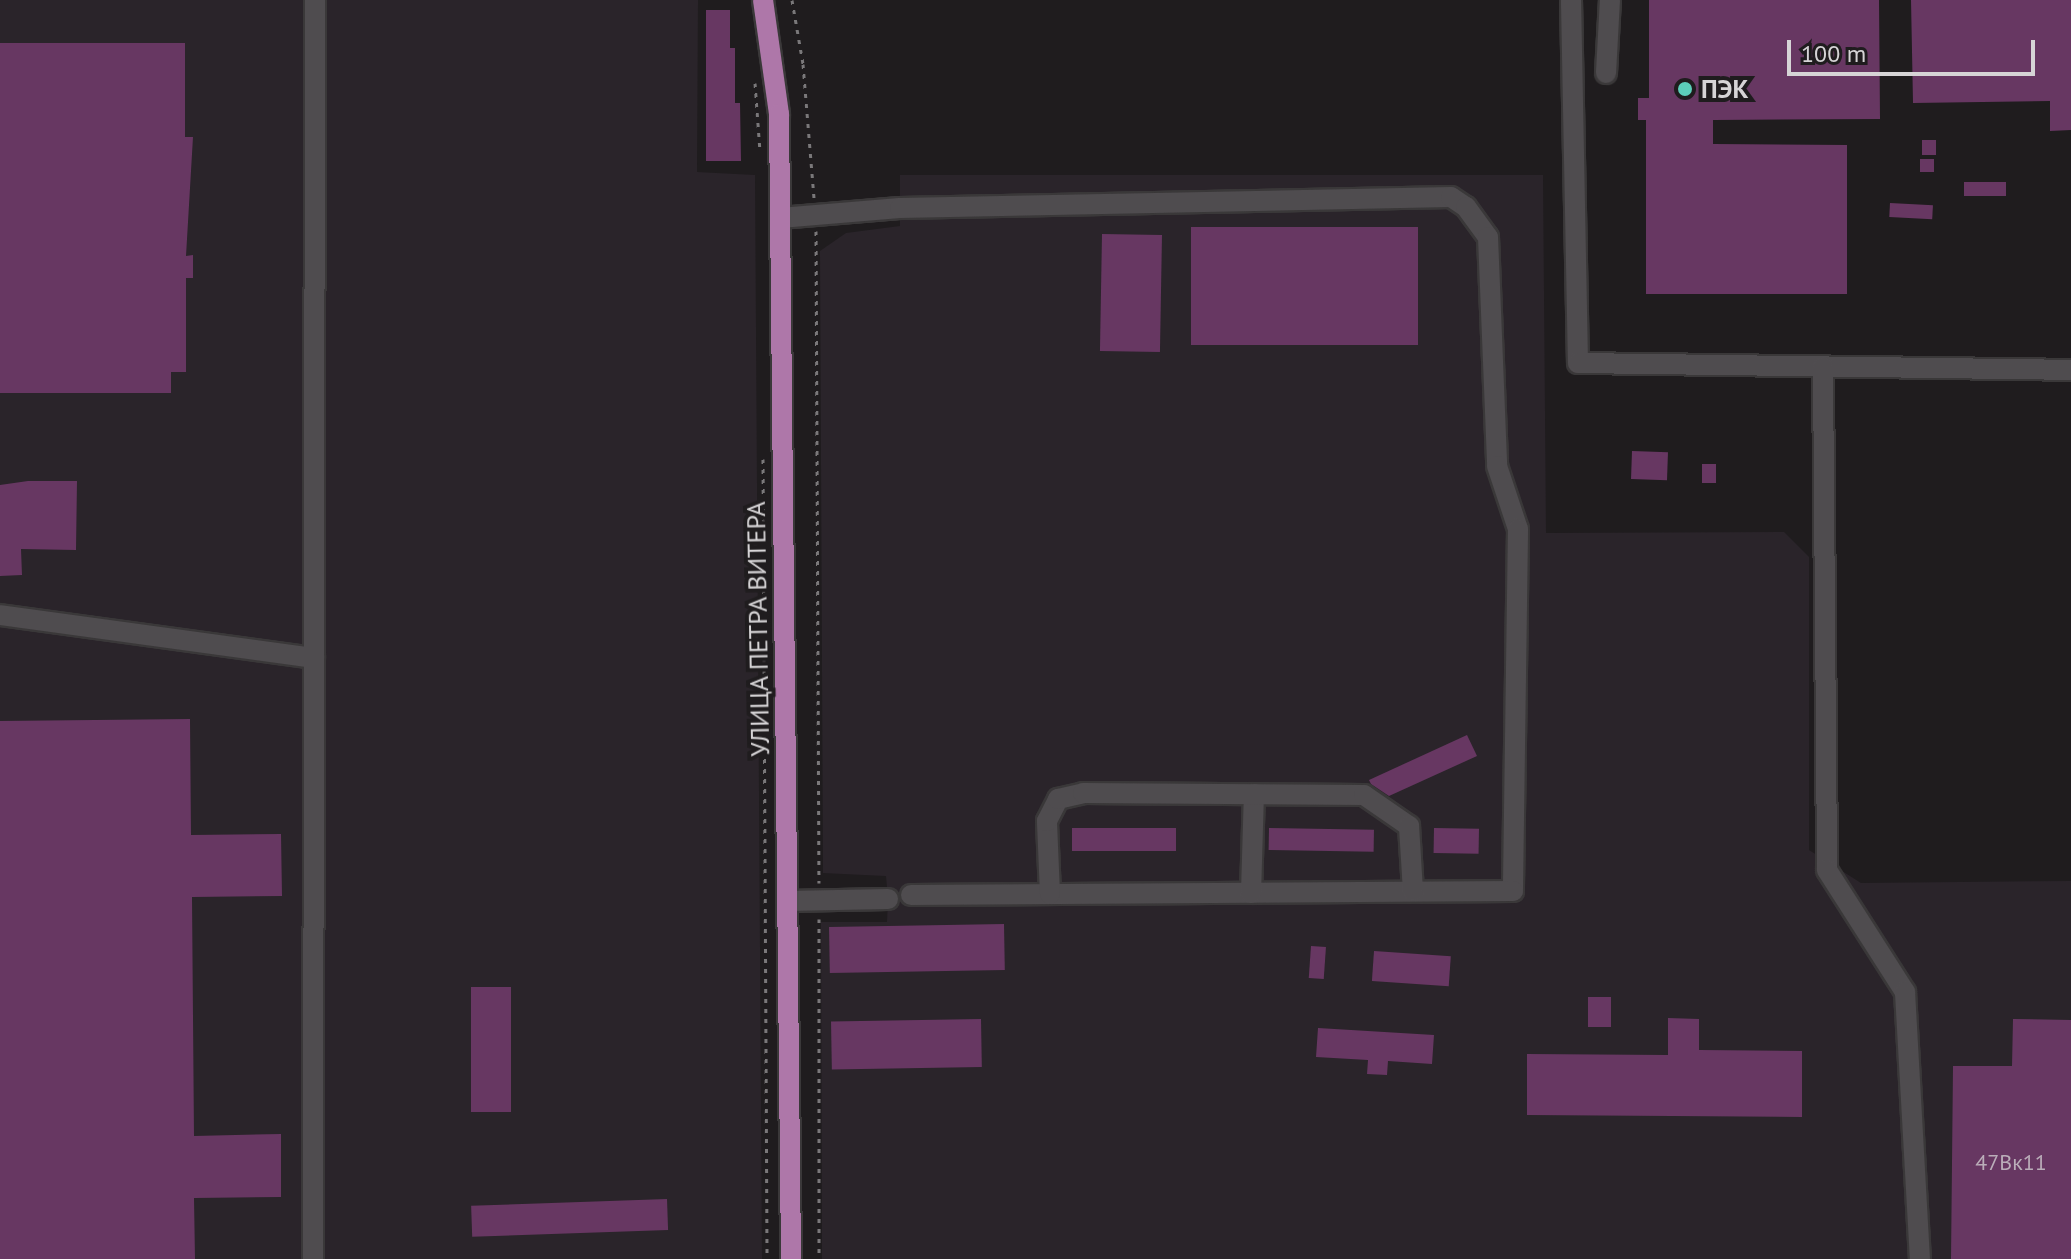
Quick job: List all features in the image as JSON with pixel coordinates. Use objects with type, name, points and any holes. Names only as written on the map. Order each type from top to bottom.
[{"type":"main road","name":"УЛИЦА ПЕТРА ВИТЕРА","points":[[763,0],[779,114],[791,1259]]},
{"type":"lane","points":[[313,1259],[315,0]]},
{"type":"lane","points":[[1571,0],[1578,363],[2071,370]]},
{"type":"lane","points":[[1606,73],[1610,0]]},
{"type":"lane","points":[[780,218],[900,208],[1451,197],[1466,207],[1488,237],[1497,466],[1518,529],[1513,891],[911,895]]},
{"type":"lane","points":[[1823,367],[1827,870],[1905,992],[1920,1259]]},
{"type":"lane","points":[[0,615],[314,658]]},
{"type":"lane","points":[[1050,894],[1047,821],[1058,799],[1083,793],[1364,795],[1409,826],[1413,891]]},
{"type":"lane","points":[[1251,893],[1254,794]]},
{"type":"lane","points":[[787,901],[888,899]]},
{"type":"path","points":[[792,0],[803,64],[815,215],[819,1259]]},
{"type":"path","points":[[754,71],[760,160]]},
{"type":"path","points":[[763,446],[767,1259]]},
{"type":"shaded area","points":[[0,0],[698,0],[697,172],[755,175],[762,1259],[0,1259]]},
{"type":"shaded area","points":[[900,175],[1543,175],[1546,533],[1784,532],[1809,557],[1809,850],[1861,883],[2071,881],[2071,1259],[822,1259],[821,922],[887,922],[888,899],[886,876],[823,873],[820,251],[846,233],[900,226]]},
{"type":"building","points":[[1649,0],[1879,0],[1880,119],[1713,120],[1713,144],[1847,145],[1847,294],[1646,294],[1646,120],[1638,120],[1638,98],[1649,98]]},
{"type":"building","points":[[1911,0],[2071,0],[2071,130],[2050,131],[2050,101],[1913,103]]},
{"type":"building","points":[[706,10],[730,10],[730,48],[735,48],[735,103],[740,103],[741,161],[706,161]]},
{"type":"building","points":[[0,43],[185,43],[185,137],[193,137],[186,256],[193,255],[193,278],[186,278],[186,372],[171,372],[171,393],[0,393]]},
{"type":"building","points":[[1922,140],[1936,140],[1936,155],[1922,155]]},
{"type":"building","points":[[1920,159],[1934,159],[1934,172],[1920,172]]},
{"type":"building","points":[[1964,182],[2006,182],[2006,196],[1964,196]]},
{"type":"building","points":[[1890,203],[1933,205],[1932,219],[1889,217]]},
{"type":"building","points":[[1191,227],[1418,227],[1418,345],[1191,345]]},
{"type":"building","points":[[1102,234],[1162,235],[1160,352],[1100,351]]},
{"type":"building","points":[[1632,451],[1668,452],[1667,480],[1631,479]]},
{"type":"building","points":[[1702,464],[1716,464],[1716,483],[1702,483]]},
{"type":"building","points":[[28,481],[77,481],[76,550],[21,549],[22,575],[0,576],[0,485]]},
{"type":"building","points":[[190,719],[191,835],[281,834],[282,896],[192,897],[194,1136],[281,1134],[281,1197],[194,1198],[195,1259],[0,1259],[0,721]]},
{"type":"building","points":[[1467,735],[1477,756],[1389,796],[1369,780]]},
{"type":"building","points":[[1072,828],[1176,828],[1176,851],[1072,851]]},
{"type":"building","points":[[1269,828],[1374,830],[1374,852],[1269,850]]},
{"type":"building","points":[[1434,828],[1479,829],[1479,854],[1434,853]]},
{"type":"building","points":[[1004,924],[1005,970],[830,973],[829,927]]},
{"type":"building","points":[[1311,946],[1326,947],[1324,979],[1309,978]]},
{"type":"building","points":[[1374,951],[1451,956],[1449,986],[1372,981]]},
{"type":"building","points":[[471,987],[511,987],[511,1112],[471,1112]]},
{"type":"building","points":[[1588,997],[1611,997],[1611,1027],[1588,1027]]},
{"type":"building","points":[[1668,1018],[1699,1019],[1699,1050],[1802,1051],[1802,1117],[1527,1115],[1527,1054],[1668,1055]]},
{"type":"building","points":[[981,1019],[982,1067],[832,1070],[831,1022]]},
{"type":"building","points":[[2013,1019],[2071,1020],[2071,1259],[1951,1259],[1953,1066],[2012,1066]]},
{"type":"building","points":[[1318,1028],[1434,1035],[1432,1064],[1388,1061],[1387,1075],[1367,1074],[1368,1060],[1316,1057]]},
{"type":"building","points":[[667,1199],[668,1230],[472,1237],[471,1206]]},
{"type":"place","name":"ПЭК","points":[[1685,89]]}]
